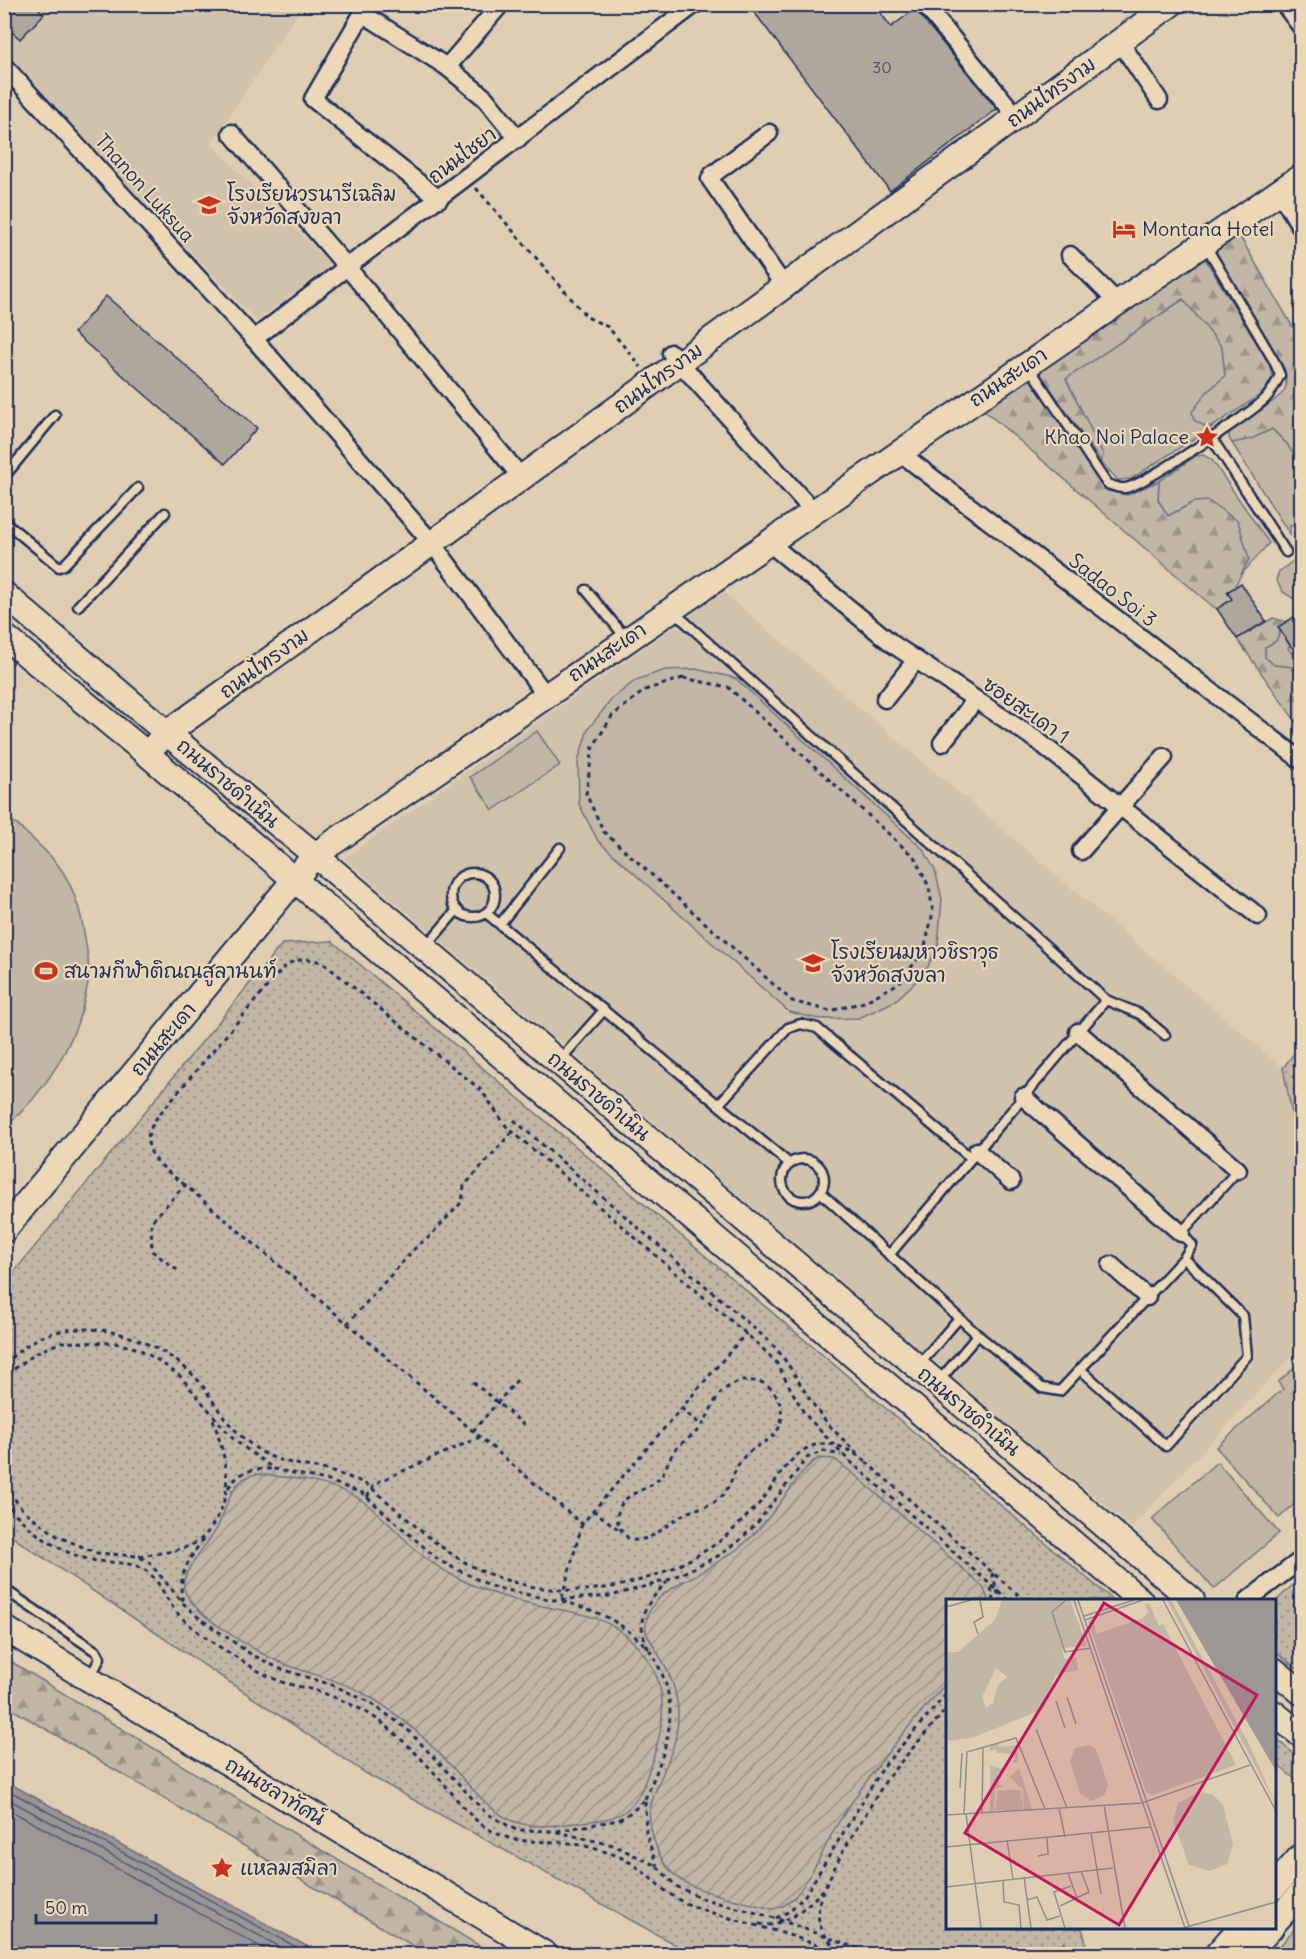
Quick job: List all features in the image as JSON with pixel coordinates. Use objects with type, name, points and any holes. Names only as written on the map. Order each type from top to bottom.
[{"type":"street","points":[[447,67],[501,4]]},
{"type":"street","name":"ถนนไชยา","points":[[254,339],[695,4]]},
{"type":"street","points":[[924,4],[1017,117]]},
{"type":"street","name":"ถนนไทรงาม","points":[[147,754],[167,733],[653,381],[675,358],[784,286],[1171,4]]},
{"type":"street","points":[[1284,4],[1302,28]]},
{"type":"street","points":[[439,199],[313,99],[365,9],[447,67],[485,98],[518,139]]},
{"type":"street","points":[[1120,42],[1159,100]]},
{"type":"street","name":"Thanon Luksua","points":[[4,66],[254,339],[432,543],[545,694]]},
{"type":"street","points":[[231,133],[347,267],[521,477]]},
{"type":"street","points":[[770,133],[712,174],[710,179],[784,286]]},
{"type":"street","name":"ถนนสะเดา","points":[[4,1230],[315,855],[545,694],[1302,176]]},
{"type":"street","points":[[1279,191],[1302,229]]},
{"type":"street","points":[[1070,255],[1117,302]]},
{"type":"street","points":[[675,358],[813,511]]},
{"type":"street","name":"Sadao Soi 3","points":[[899,452],[1302,761]]},
{"type":"street","name":"ซอยสะเดา 1","points":[[768,542],[894,645],[1038,741],[1258,916]]},
{"type":"street","name":"ถนนราชดำเนิน","points":[[4,594],[1191,1599]]},
{"type":"street","name":"ถนนราชดำเนิน","points":[[4,636],[147,754],[1139,1599]]},
{"type":"street","points":[[885,699],[916,660]]},
{"type":"street","points":[[942,743],[975,699]]},
{"type":"street","points":[[1081,851],[1164,757]]},
{"type":"street","points":[[1078,1032],[1238,1170]]},
{"type":"street","points":[[1023,1097],[1181,1233]]},
{"type":"street","points":[[974,1155],[1011,1181]]},
{"type":"street","points":[[1111,1265],[1146,1297]]},
{"type":"street","points":[[1249,1599],[1302,1559]]},
{"type":"street","name":"ถนนชลาทัศน์","points":[[4,1628],[545,1954]]},
{"type":"street","points":[[1276,1671],[1302,1693]]},
{"type":"street","points":[[1276,1714],[1302,1736]]},
{"type":"street","points":[[1276,1886],[1302,1855]]},
{"type":"street","points":[[1276,1922],[1302,1892]]},
{"type":"street","points":[[1217,1954],[1239,1929]]},
{"type":"street","points":[[1247,1954],[1270,1929]]},
{"type":"lane","points":[[1027,364],[1107,484],[1124,489],[1140,483],[1211,437],[1265,399],[1280,375],[1274,361],[1203,243]]},
{"type":"lane","points":[[4,477],[55,415]]},
{"type":"lane","points":[[1211,437],[1286,552]]},
{"type":"lane","points":[[4,521],[59,567],[64,565],[138,488]]},
{"type":"lane","points":[[78,606],[165,513]]},
{"type":"lane","points":[[586,590],[626,639]]},
{"type":"lane","points":[[671,608],[1106,999],[1140,1014],[1166,1035]]},
{"type":"lane","points":[[500,924],[560,848]]},
{"type":"lane","points":[[473,872],[481,874],[493,884],[496,893],[495,901],[486,913],[470,917],[456,910],[451,895],[452,887],[459,878],[473,872]]},
{"type":"lane","points":[[424,949],[456,910]]},
{"type":"lane","points":[[486,913],[790,1164]]},
{"type":"lane","points":[[889,1255],[1106,999]]},
{"type":"lane","points":[[558,1062],[604,1010]]},
{"type":"lane","points":[[719,1104],[788,1028],[801,1024],[817,1028],[974,1155]]},
{"type":"lane","points":[[803,1159],[817,1164],[824,1179],[820,1192],[808,1200],[800,1201],[787,1194],[782,1180],[783,1173],[790,1164],[803,1159]]},
{"type":"lane","points":[[820,1192],[978,1335],[1042,1388],[1060,1391],[1184,1258],[1192,1245],[1181,1233],[1238,1170]]},
{"type":"lane","points":[[1080,1369],[1166,1446],[1247,1356],[1242,1316],[1184,1258]]},
{"type":"lane","points":[[918,1367],[959,1318]]},
{"type":"lane","points":[[937,1383],[978,1335]]},
{"type":"lane","points":[[4,1589],[97,1652],[100,1658],[90,1678]]},
{"type":"path","points":[[467,178],[586,317],[608,327],[653,381]]},
{"type":"path","points":[[683,678],[728,687],[915,858],[929,887],[933,912],[924,951],[899,983],[864,1002],[830,1011],[792,1001],[604,832],[586,794],[593,747],[612,716],[645,690],[683,678]]},
{"type":"path","points":[[582,1524],[168,1172],[157,1160],[148,1141],[150,1129],[157,1117],[288,963],[310,958],[322,962],[481,1090],[506,1126],[746,1333],[776,1362],[804,1413],[843,1455],[1007,1599]]},
{"type":"path","points":[[514,1120],[770,1342],[781,1353],[815,1407],[837,1434],[1023,1599]]},
{"type":"path","points":[[347,1324],[418,1245],[427,1239],[462,1202],[464,1186],[513,1132]]},
{"type":"path","points":[[177,1270],[152,1251],[151,1222],[185,1185]]},
{"type":"path","points":[[4,1364],[16,1353],[46,1335],[71,1330],[112,1332],[136,1339],[161,1351],[199,1380],[230,1425],[258,1450],[273,1458],[357,1480],[369,1486],[431,1540],[464,1562],[497,1577],[555,1591],[594,1590],[620,1586],[659,1573],[701,1553],[735,1528],[762,1501],[792,1460],[803,1450],[814,1445],[826,1443],[844,1447],[866,1461]]},
{"type":"path","points":[[561,1601],[582,1524],[746,1333]]},
{"type":"path","points":[[4,1384],[14,1369],[38,1352],[61,1342],[115,1343],[139,1349],[180,1376],[234,1440],[274,1469]]},
{"type":"path","points":[[473,1431],[517,1380]]},
{"type":"path","points":[[593,1510],[630,1540],[640,1541],[663,1530],[684,1514],[707,1506],[720,1498],[728,1488],[742,1459],[773,1436],[781,1425],[782,1414],[779,1400],[764,1383],[742,1381],[729,1385],[717,1396],[699,1429],[676,1448],[657,1481],[626,1497],[617,1518],[620,1530]]},
{"type":"path","points":[[473,1382],[524,1425]]},
{"type":"path","points":[[681,1408],[701,1425]]},
{"type":"path","points":[[212,1416],[224,1449],[227,1490]]},
{"type":"path","points":[[367,1497],[374,1485],[380,1481],[480,1437]]},
{"type":"path","points":[[561,1601],[610,1596],[668,1580],[720,1555],[758,1522],[807,1458],[823,1451],[843,1455]]},
{"type":"path","points":[[183,1603],[179,1589],[187,1564],[220,1512],[227,1490],[236,1477],[247,1471],[274,1469],[326,1480],[362,1493],[440,1561],[493,1587],[589,1608],[613,1619],[648,1648]]},
{"type":"path","points":[[4,1484],[22,1509],[57,1536],[97,1553],[137,1556],[186,1547],[198,1541],[209,1531]]},
{"type":"path","points":[[4,1500],[26,1526],[43,1539],[64,1550],[91,1560],[137,1566],[147,1570],[158,1582],[174,1609],[195,1629],[275,1680],[316,1691],[355,1707],[381,1723],[406,1743],[469,1813],[489,1830],[509,1839],[532,1843],[555,1842],[582,1845],[615,1855],[638,1866],[668,1893],[684,1903],[804,1940],[840,1954]]},
{"type":"path","points":[[137,1556],[148,1561],[158,1571],[183,1603],[198,1617],[249,1653],[278,1668],[335,1686],[371,1703],[407,1729],[486,1813],[516,1830],[553,1831],[618,1820],[633,1811],[645,1799],[662,1760],[670,1728],[668,1687],[660,1665],[642,1635],[641,1627],[644,1612],[652,1598],[668,1580]]},
{"type":"path","points":[[991,1571],[1000,1599]]},
{"type":"path","points":[[990,1586],[993,1599]]},
{"type":"path","points":[[775,1918],[788,1911],[804,1897],[884,1766],[946,1694]]},
{"type":"path","points":[[840,1954],[827,1939],[818,1923],[818,1904],[824,1889],[843,1851],[888,1777],[946,1709]]},
{"type":"path","points":[[645,1799],[646,1833],[657,1866]]},
{"type":"path","points":[[553,1831],[613,1845],[657,1866],[676,1886],[704,1899],[775,1918],[872,1954]]},
{"type":"path","points":[[752,1924],[773,1925],[794,1916],[824,1889]]},
{"type":"shaded area","name":"โรงเรียนวรนารีเฉลิม จังหวัดสงขลา","points":[[5,5],[303,5],[211,144],[331,265],[257,321],[5,56]]},
{"type":"shaded area","name":"โรงเรียนมหาวชิราวุธ จังหวัดสงขลา","points":[[723,592],[1283,1068],[1301,1160],[1301,1346],[1132,1527],[1016,1432],[344,858]]},
{"type":"green space","points":[[1232,223],[1301,341],[1301,465],[1287,444],[1272,429],[1251,439],[1232,443],[1229,438],[1229,432],[1281,394],[1286,382],[1285,370],[1214,252],[1210,239]]},
{"type":"green space","points":[[1204,257],[1269,363],[1273,379],[1263,393],[1215,425],[1206,427],[1194,420],[1192,412],[1207,392],[1225,376],[1222,347],[1183,299],[1066,379],[1103,454],[1101,462],[1034,365]]},
{"type":"green space","points":[[1184,299],[1222,347],[1225,376],[1207,392],[1206,427],[1215,425],[1131,479],[1118,480],[1101,462],[1103,454],[1066,379]]},
{"type":"green space","points":[[1025,371],[1107,491],[1127,495],[1159,481],[1158,500],[1168,516],[1194,502],[1208,501],[1238,521],[1249,559],[1234,588],[1227,592],[1232,599],[1217,609],[1211,605],[978,405]]},
{"type":"green space","points":[[1272,429],[1287,444],[1301,465],[1301,524],[1290,526],[1290,535],[1232,443],[1251,439]]},
{"type":"green space","points":[[1203,455],[1212,460],[1269,543],[1240,576],[1249,559],[1194,502],[1168,516],[1158,500],[1159,481],[1196,456]]},
{"type":"green space","points":[[1301,556],[1301,593],[1294,599],[1283,592],[1276,580],[1279,572]]},
{"type":"green space","points":[[1273,618],[1286,622],[1288,625],[1280,631],[1276,641],[1265,647],[1265,657],[1274,665],[1301,668],[1301,729],[1237,639]]},
{"type":"green space","points":[[1280,631],[1301,668],[1274,665],[1265,658],[1265,647],[1276,641]]},
{"type":"green space","points":[[696,669],[735,678],[923,849],[935,870],[942,899],[938,944],[925,973],[895,1001],[859,1018],[819,1019],[789,1012],[598,841],[579,804],[578,761],[588,729],[612,699],[636,680],[665,670]]},
{"type":"green space","points":[[537,731],[560,765],[493,810],[470,777]]},
{"type":"green space","name":"สนามกีฬาติณณสูลานนท์","points":[[5,814],[46,852],[68,880],[81,916],[89,974],[76,1028],[58,1065],[34,1098],[5,1127]]},
{"type":"green space","points":[[332,941],[1112,1599],[946,1599],[946,1929],[1082,1929],[1086,1943],[1077,1953],[1064,1942],[1054,1954],[692,1954],[367,1774],[5,1532],[5,1283],[282,944]]},
{"type":"green space","points":[[1301,1044],[1301,1160],[1283,1068]]},
{"type":"green space","points":[[1301,1362],[1301,1498],[1279,1518],[1216,1447],[1283,1389],[1278,1382]]},
{"type":"green space","points":[[819,1458],[834,1459],[855,1475],[978,1582],[988,1599],[946,1599],[946,1683],[902,1734],[861,1789],[835,1828],[800,1890],[791,1900],[773,1909],[696,1888],[670,1871],[658,1852],[650,1824],[650,1808],[675,1741],[678,1705],[673,1683],[646,1633],[646,1622],[654,1604],[669,1590],[723,1559],[746,1542],[814,1461]]},
{"type":"green space","points":[[1217,1462],[1279,1533],[1214,1589],[1152,1519]]},
{"type":"green space","points":[[256,1474],[310,1481],[350,1494],[376,1512],[423,1556],[456,1577],[489,1592],[512,1599],[597,1619],[624,1634],[650,1664],[657,1679],[662,1713],[656,1748],[644,1785],[630,1807],[620,1814],[604,1819],[561,1825],[528,1825],[516,1822],[491,1808],[417,1732],[378,1702],[341,1683],[273,1659],[236,1638],[209,1619],[188,1598],[184,1588],[186,1575],[219,1525],[233,1490],[238,1483]]},
{"type":"green space","points":[[1301,1577],[1301,1672],[1276,1652],[1276,1601]]},
{"type":"green space","points":[[5,1658],[493,1954],[427,1954],[5,1705]]},
{"type":"green space","points":[[1276,1739],[1301,1760],[1301,1784],[1276,1764]]},
{"type":"green space","points":[[1301,1921],[1301,1954],[1273,1954]]},
{"type":"water","points":[[5,1781],[321,1954],[5,1954]]},
{"type":"building","points":[[4,4],[34,4],[44,14],[20,39],[4,25]]},
{"type":"building","points":[[748,4],[874,4],[891,27],[915,9],[997,109],[890,191]]},
{"type":"building","points":[[106,296],[257,428],[225,464],[74,333]]},
{"type":"building","points":[[1241,583],[1266,621],[1237,639],[1217,609],[1232,599],[1227,592]]},
{"type":"building","points":[[1302,612],[1302,663],[1278,627]]},
{"type":"place","name":"โรงเรียนวรนารีเฉลิม จังหวัดสงขลา","points":[[209,205]]},
{"type":"place","name":"Montana Hotel","points":[[1124,229]]},
{"type":"place","name":"Khao Noi Palace","points":[[1207,437]]},
{"type":"place","name":"โรงเรียนมหาวชิราวุธ จังหวัดสงขลา","points":[[813,963]]},
{"type":"place","name":"สนามกีฬาติณณสูลานนท์","points":[[46,971]]},
{"type":"place","name":"แหลมสมิลา","points":[[222,1868]]}]
